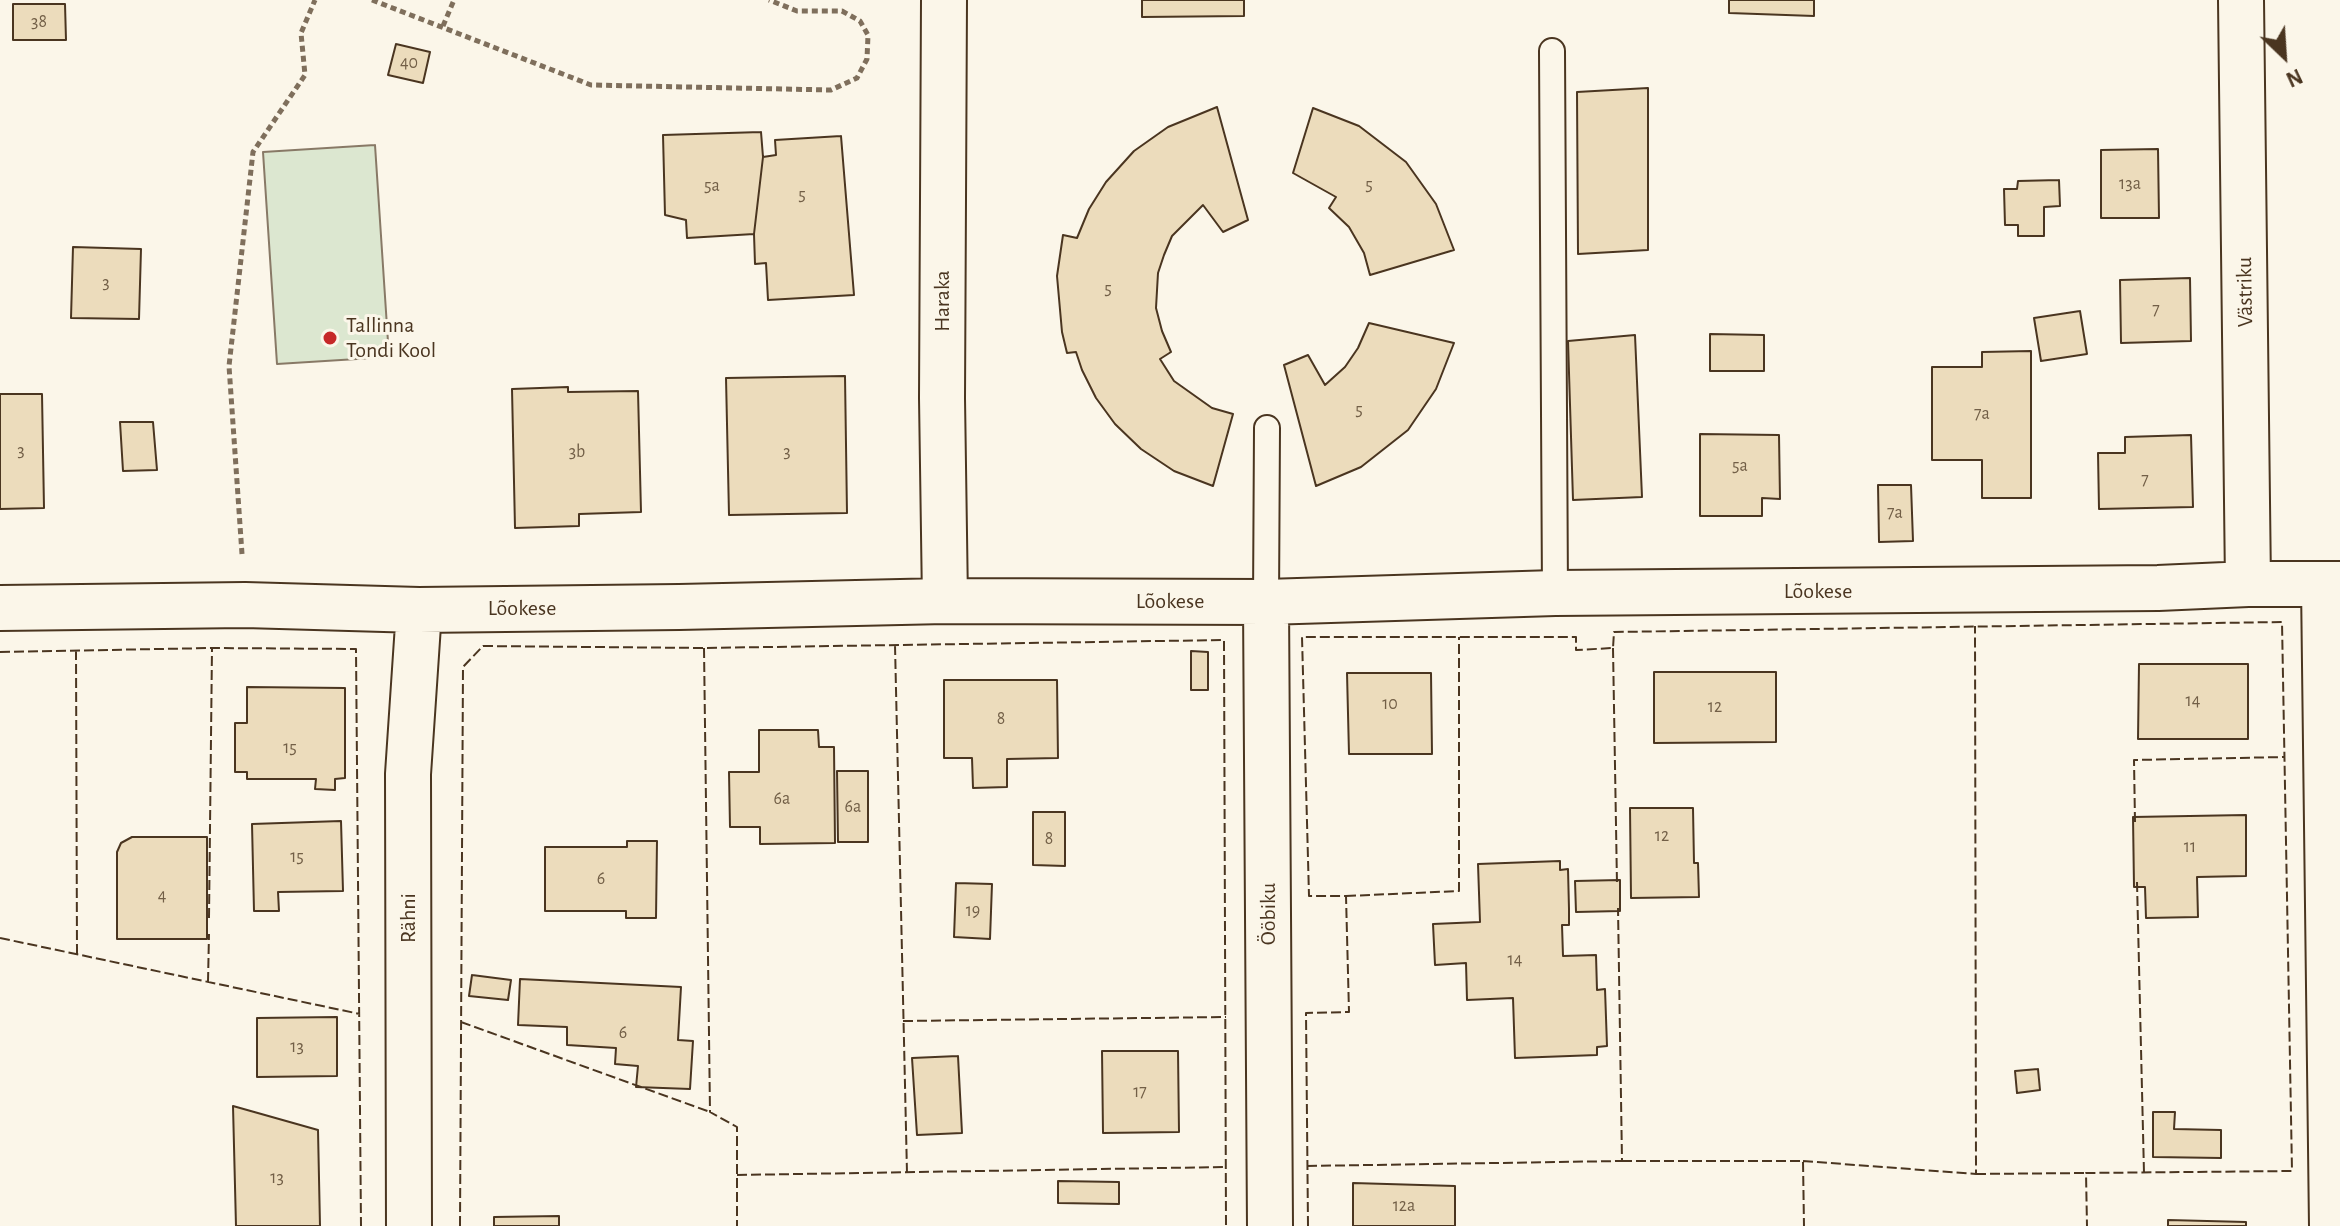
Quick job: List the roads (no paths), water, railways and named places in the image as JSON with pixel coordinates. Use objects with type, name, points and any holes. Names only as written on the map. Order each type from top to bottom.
[{"type":"street","name":"Haraka","points":[[944,0],[942,398],[945,601]]},
{"type":"street","name":"Västriku","points":[[2241,0],[2248,584]]},
{"type":"street","name":"Lõokese","points":[[0,608],[245,605],[419,610],[945,601],[1266,602],[1555,593],[2332,584]]},
{"type":"street","points":[[2332,584],[2332,1226]]},
{"type":"street","name":"Ööbiku","points":[[1266,602],[1270,1226]]},
{"type":"street","name":"Rähni","points":[[409,1226],[408,774],[419,610]]},
{"type":"lane","points":[[1552,51],[1555,593]]},
{"type":"lane","points":[[1266,602],[1267,428]]},
{"type":"place","name":"Tallinna Tondi Kool","points":[[330,338]]}]
